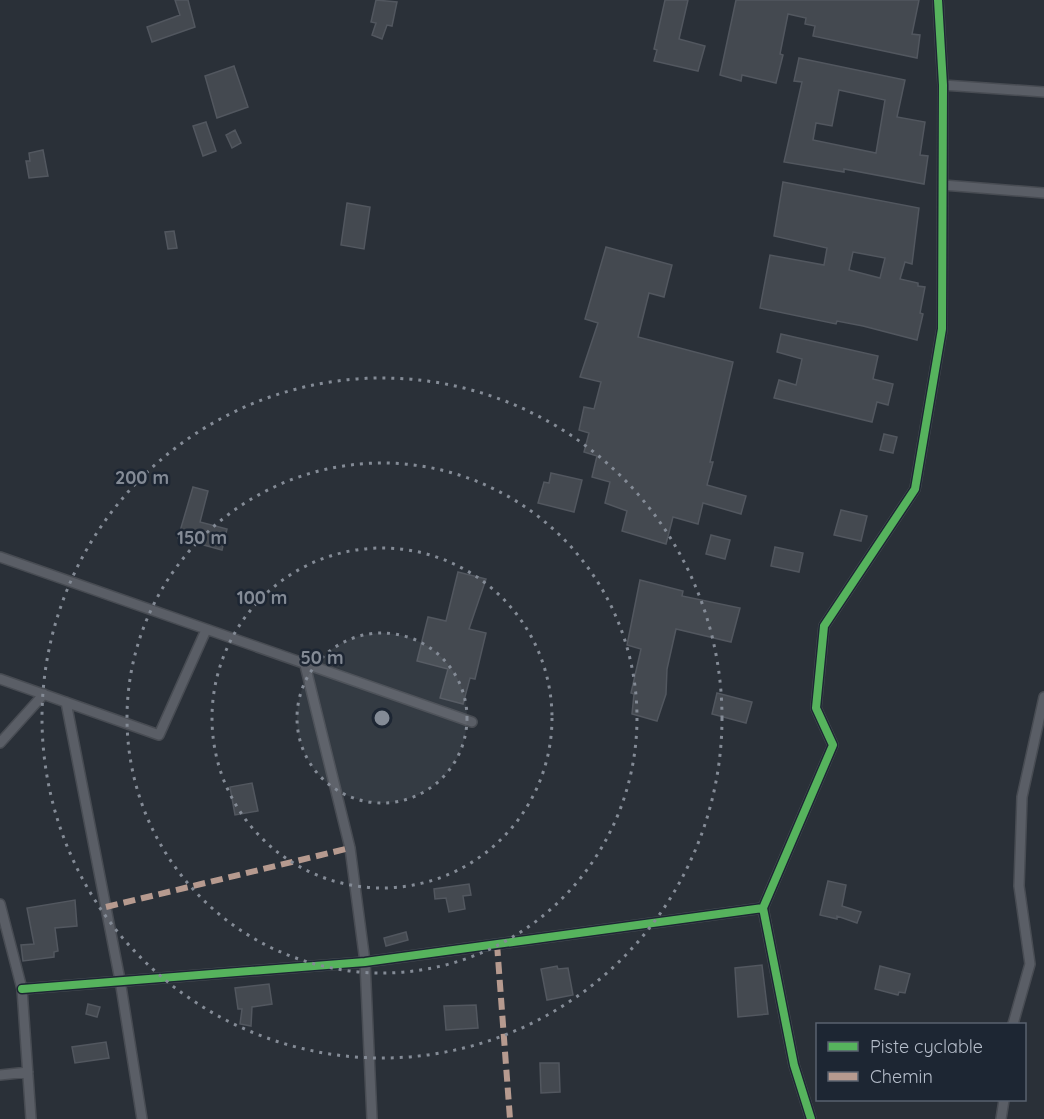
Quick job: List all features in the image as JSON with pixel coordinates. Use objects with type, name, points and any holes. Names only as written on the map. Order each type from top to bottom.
[{"type":"street","points":[[811,1119],[794,1065],[763,908],[833,745],[816,708],[824,626],[915,489],[942,329],[943,85],[938,0]]},
{"type":"street","points":[[943,85],[1044,92]]},
{"type":"street","points":[[943,185],[1044,193]]},
{"type":"street","points":[[0,557],[472,722]]},
{"type":"street","points":[[0,679],[159,735],[206,630]]},
{"type":"street","points":[[305,665],[350,848],[365,962],[372,1119]]},
{"type":"street","points":[[0,743],[45,694]]},
{"type":"street","points":[[1013,1023],[1030,964],[1019,886],[1022,797],[1044,697]]},
{"type":"street","points":[[66,702],[120,980],[142,1119]]},
{"type":"street","points":[[0,904],[22,989],[32,1119]]},
{"type":"street","points":[[22,989],[365,962],[763,908]]},
{"type":"street","points":[[0,1076],[28,1072]]},
{"type":"street","points":[[1001,1119],[1004,1101]]},
{"type":"building","points":[[175,0],[188,0],[195,27],[152,42],[147,27],[180,15]]},
{"type":"building","points":[[376,0],[397,2],[392,26],[387,25],[382,39],[372,35],[376,23],[371,22]]},
{"type":"building","points":[[665,0],[688,0],[679,39],[705,46],[698,71],[654,61],[657,50],[654,49]]},
{"type":"building","points":[[736,0],[919,0],[912,34],[920,35],[917,58],[813,36],[815,26],[805,24],[806,18],[788,14],[780,54],[783,55],[776,83],[742,75],[741,81],[720,75]]},
{"type":"building","points":[[799,58],[905,80],[897,117],[925,122],[920,155],[928,156],[924,184],[844,169],[844,172],[784,162],[802,82],[794,81]],"holes":[[[839,90],[885,100],[876,153],[813,140],[816,123],[832,126]]]},
{"type":"building","points":[[234,66],[248,107],[217,118],[205,76]]},
{"type":"building","points":[[206,122],[216,151],[203,156],[193,126]]},
{"type":"building","points":[[235,130],[241,143],[232,148],[226,135]]},
{"type":"building","points":[[43,150],[48,176],[29,178],[26,161],[30,161],[29,153]]},
{"type":"building","points":[[783,182],[919,208],[912,264],[905,262],[900,279],[925,287],[920,313],[923,314],[917,340],[863,326],[837,321],[836,324],[760,308],[770,255],[824,265],[827,248],[774,236]],"holes":[[[853,252],[885,258],[880,278],[849,270]]]},
{"type":"building","points":[[347,203],[370,207],[364,249],[341,245]]},
{"type":"building","points":[[174,231],[177,248],[168,249],[165,232]]},
{"type":"building","points":[[606,247],[672,265],[664,297],[649,293],[638,337],[733,362],[710,462],[713,462],[707,485],[746,496],[741,514],[703,503],[698,524],[673,517],[666,544],[622,531],[627,511],[605,503],[610,482],[592,477],[597,456],[584,452],[589,433],[579,430],[584,407],[594,409],[601,382],[580,377],[598,323],[585,319]]},
{"type":"building","points":[[781,334],[878,356],[873,379],[893,384],[888,405],[877,402],[872,422],[774,398],[779,380],[796,385],[802,359],[777,352]]},
{"type":"building","points":[[884,434],[897,437],[893,453],[880,450]]},
{"type":"building","points":[[551,473],[582,480],[574,512],[538,503],[544,482],[549,483]]},
{"type":"building","points":[[193,487],[208,491],[200,522],[227,529],[222,550],[178,538]]},
{"type":"building","points":[[841,510],[867,516],[861,541],[834,535]]},
{"type":"building","points":[[711,535],[730,540],[725,559],[706,554]]},
{"type":"building","points":[[775,547],[803,553],[799,572],[771,566]]},
{"type":"building","points":[[458,572],[486,579],[469,629],[486,633],[475,679],[470,678],[463,704],[440,698],[448,669],[417,661],[428,617],[446,621]]},
{"type":"building","points":[[640,580],[683,591],[682,596],[740,608],[731,642],[676,629],[667,669],[666,694],[657,721],[632,714],[634,694],[631,693],[641,649],[627,645]]},
{"type":"building","points":[[717,693],[752,702],[746,723],[712,714]]},
{"type":"building","points":[[252,783],[258,811],[235,815],[230,787]]},
{"type":"building","points":[[828,881],[846,885],[842,906],[861,912],[857,923],[837,916],[837,919],[820,915]]},
{"type":"building","points":[[469,884],[471,895],[463,896],[465,909],[449,912],[446,898],[435,899],[434,889]]},
{"type":"building","points":[[75,900],[77,926],[55,928],[58,951],[54,952],[54,957],[23,961],[21,945],[34,944],[27,908]]},
{"type":"building","points":[[406,932],[408,940],[386,946],[384,938]]},
{"type":"building","points":[[762,965],[768,1014],[738,1017],[735,968]]},
{"type":"building","points":[[557,966],[558,969],[568,968],[573,995],[547,1000],[541,969]]},
{"type":"building","points":[[880,966],[910,974],[905,993],[899,992],[898,995],[875,989]]},
{"type":"building","points":[[269,984],[272,1004],[252,1007],[251,1026],[240,1024],[242,1009],[238,1009],[235,988]]},
{"type":"building","points":[[88,1004],[100,1007],[97,1017],[86,1014]]},
{"type":"building","points":[[476,1005],[478,1028],[446,1030],[444,1006]]},
{"type":"building","points":[[106,1042],[109,1058],[75,1063],[72,1047]]},
{"type":"building","points":[[540,1063],[559,1063],[560,1092],[541,1093]]},
{"type":"marked path","points":[[106,907],[350,848]]},
{"type":"marked path","points":[[497,944],[510,1119]]},
{"type":"cycle path","points":[[811,1119],[794,1065],[763,908],[833,745],[816,708],[824,626],[915,489],[942,329],[943,85],[938,0]]},
{"type":"cycle path","points":[[22,989],[365,962],[763,908]]}]
